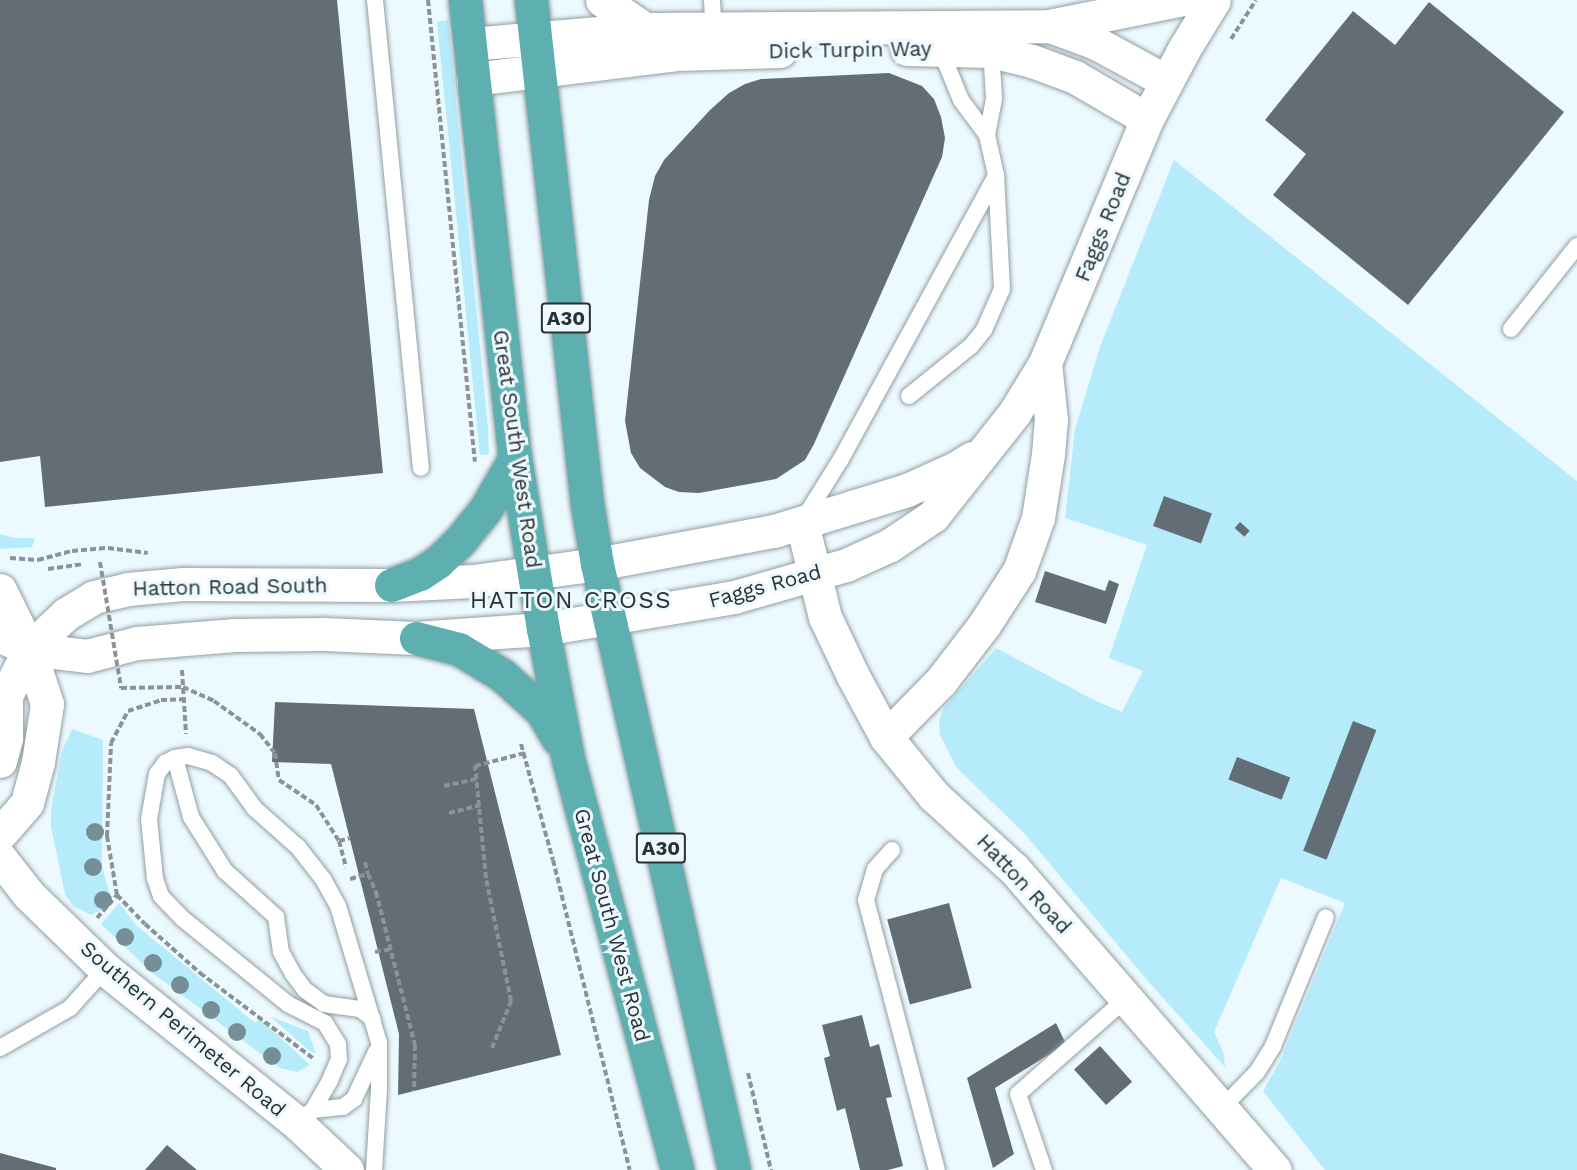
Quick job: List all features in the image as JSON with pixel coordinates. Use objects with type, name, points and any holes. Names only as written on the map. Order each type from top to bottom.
[{"type":"highway","name":"Great South West Road","points":[[465,0],[515,458],[543,629],[568,759],[677,1170]]},
{"type":"highway","name":"A30","points":[[531,0],[587,504],[597,564],[734,1170]]},
{"type":"highway","points":[[391,585],[420,574],[438,562],[459,543],[495,495],[515,458]]},
{"type":"highway","points":[[416,638],[459,649],[514,684],[542,711],[568,759]]},
{"type":"street","points":[[602,0],[645,29]]},
{"type":"street","points":[[1049,26],[1179,0]]},
{"type":"street","name":"Faggs Road","points":[[543,629],[609,620],[734,597],[813,575],[846,565],[890,545],[933,516],[1015,412],[1046,363],[1148,119],[1166,81],[1214,0]]},
{"type":"street","points":[[1049,26],[1096,43],[1166,81]]},
{"type":"street","name":"Dick Turpin Way","points":[[535,38],[645,29],[714,27],[944,38],[990,38],[1049,26]]},
{"type":"street","name":"Dick Turpin Way","points":[[473,79],[676,54],[714,27]]},
{"type":"street","points":[[470,44],[535,38]]},
{"type":"street","name":"Dick Turpin Way","points":[[990,38],[1032,61],[1075,77],[1148,119]]},
{"type":"street","points":[[886,737],[941,681],[984,625],[1019,571],[1038,518],[1048,454],[1051,420],[1046,363]]},
{"type":"street","name":"Faggs Road","points":[[597,564],[747,537],[802,523],[916,486],[956,468],[985,449]]},
{"type":"street","name":"Hatton Road","points":[[802,523],[813,575],[825,616],[853,676],[886,737],[934,796],[1014,869],[1275,1170]]},
{"type":"street","name":"Hatton Road South","points":[[15,643],[94,597],[128,589],[183,584],[391,585],[500,578],[597,564]]},
{"type":"street","points":[[0,590],[15,643],[46,704],[43,736],[27,803],[0,834]]},
{"type":"street","points":[[15,643],[87,656],[136,643],[235,635],[324,634],[416,638],[543,629]]},
{"type":"street","points":[[0,761],[6,738],[6,696],[15,643]]},
{"type":"street","name":"Southern Perimeter Road","points":[[0,858],[29,895],[105,969],[304,1116],[347,1170]]},
{"type":"lane","points":[[375,0],[421,468]]},
{"type":"lane","points":[[909,396],[971,346],[984,330],[1002,289],[996,175],[987,135],[962,100],[945,61],[944,38]]},
{"type":"lane","points":[[987,135],[994,98],[990,38]]},
{"type":"lane","points":[[802,523],[846,451],[996,175]]},
{"type":"lane","points":[[1511,329],[1577,246]]},
{"type":"lane","points":[[182,757],[190,817],[225,871],[276,917],[281,952],[293,974],[305,990],[324,1004],[360,1010],[373,1019]]},
{"type":"lane","points":[[304,1116],[333,1073],[339,1059],[338,1044],[326,1023],[288,1004],[183,919],[161,896],[155,879],[149,819],[158,774],[165,763],[182,757],[212,763],[231,776],[254,808],[298,847],[323,879],[338,906],[379,1042],[379,1089],[374,1170]]},
{"type":"lane","points":[[892,850],[875,869],[866,900],[937,1170]]},
{"type":"lane","points":[[1222,1108],[1257,1072],[1274,1046],[1326,917]]},
{"type":"lane","points":[[0,1048],[70,1008],[105,969]]},
{"type":"lane","points":[[1044,1170],[1018,1094],[1127,998]]},
{"type":"lane","points":[[304,1116],[343,1107],[354,1099],[370,1070],[379,1042]]},
{"type":"path","name":"Great South West Road","points":[[428,0],[475,465]]},
{"type":"path","points":[[1226,47],[1256,0]]},
{"type":"path","points":[[48,570],[100,562],[121,688],[183,687],[182,757]]},
{"type":"path","points":[[183,699],[160,700],[128,711],[111,743],[107,836],[117,894],[145,924],[200,973],[333,1073]]},
{"type":"path","name":"Great South West Road","points":[[476,778],[475,766],[525,753],[630,1170]]},
{"type":"path","points":[[444,786],[476,778],[486,878],[511,1001],[492,1048]]},
{"type":"path","points":[[449,813],[480,806]]},
{"type":"path","points":[[339,841],[350,838]]},
{"type":"path","points":[[365,862],[368,874]]},
{"type":"path","points":[[76,940],[117,894]]},
{"type":"shaded area","points":[[448,20],[488,429],[489,454],[480,455],[437,22]]},
{"type":"shaded area","points":[[1174,160],[1577,481],[1577,1170],[1325,1170],[1263,1091],[1280,1061],[1345,903],[1281,878],[1214,1032],[1224,1054],[1225,1067],[1147,980],[1024,833],[956,767],[940,735],[939,721],[943,709],[996,648],[1094,700],[1122,712],[1143,671],[1109,658],[1147,545],[1065,518],[1075,429],[1101,344]]},
{"type":"shaded area","points":[[0,534],[15,538],[35,538],[32,547],[0,549]]},
{"type":"shaded area","points":[[72,729],[103,740],[102,867],[113,904],[91,915],[73,906],[65,894],[51,827],[51,810],[62,751]]},
{"type":"shaded area","points":[[119,903],[136,925],[255,1023],[260,1019],[310,1065],[297,1072],[280,1068],[151,972],[101,924]]},
{"type":"shaded area","points":[[271,1017],[308,1031],[316,1054],[307,1049]]},
{"type":"building","points":[[0,0],[337,0],[383,473],[45,507],[40,456],[0,462]]},
{"type":"building","points":[[1429,2],[1564,112],[1408,305],[1273,195],[1306,154],[1265,120],[1353,11],[1395,45]]},
{"type":"building","points":[[889,73],[922,86],[934,99],[941,117],[945,138],[942,157],[814,444],[805,460],[776,479],[699,493],[679,492],[665,487],[640,468],[631,453],[625,421],[649,200],[655,176],[664,160],[710,110],[729,93],[745,84],[761,79]]},
{"type":"building","points":[[1164,496],[1212,513],[1201,544],[1153,526]]},
{"type":"building","points":[[1240,522],[1250,531],[1244,537],[1235,528]]},
{"type":"building","points":[[1045,571],[1105,591],[1109,580],[1119,584],[1106,624],[1035,602]]},
{"type":"building","points":[[275,702],[474,709],[561,1055],[398,1095],[399,1034],[331,764],[272,762]]},
{"type":"building","points":[[1353,721],[1376,730],[1327,860],[1303,851]]},
{"type":"building","points":[[1237,757],[1290,777],[1282,800],[1228,779]]},
{"type":"building","points":[[949,903],[972,988],[910,1005],[887,920]]},
{"type":"building","points":[[862,1015],[870,1047],[879,1044],[892,1097],[886,1098],[903,1166],[888,1170],[860,1170],[845,1108],[837,1111],[824,1058],[830,1056],[822,1025]]},
{"type":"building","points":[[1056,1023],[1066,1044],[995,1088],[1014,1154],[993,1168],[967,1078]]},
{"type":"building","points":[[1100,1046],[1132,1082],[1106,1105],[1074,1069]]},
{"type":"building","points":[[167,1145],[197,1170],[145,1170]]},
{"type":"building","points":[[0,1153],[56,1168],[56,1170],[0,1170]]},
{"type":"district","name":"HATTON CROSS","points":[[571,601]]}]
